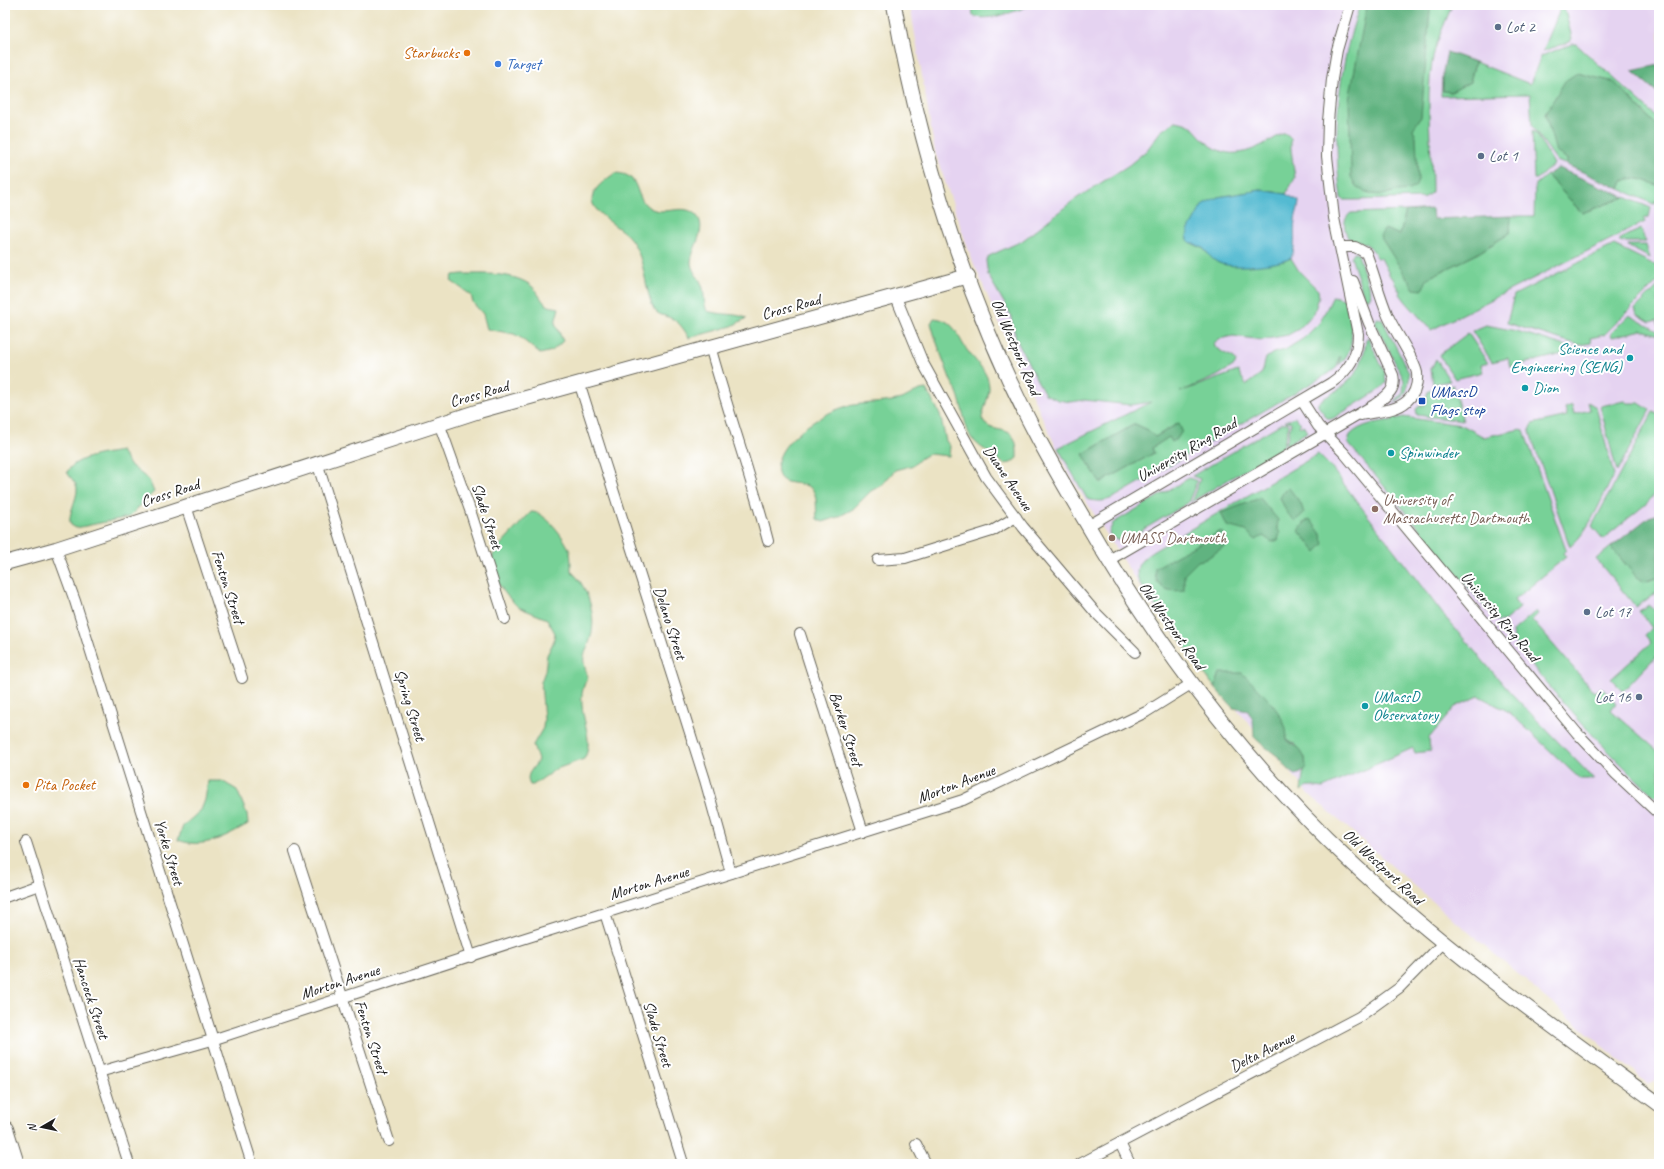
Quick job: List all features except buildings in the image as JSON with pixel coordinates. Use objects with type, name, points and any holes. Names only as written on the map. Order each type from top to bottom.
[{"type":"main road","name":"Old Westport Road","points":[[894,5],[905,63],[931,165],[968,276],[1018,398],[1088,526],[1127,592],[1191,684],[1249,754],[1308,819],[1387,896],[1443,943],[1535,1015],[1659,1104]]},
{"type":"main road","name":"Cross Road","points":[[5,563],[56,549],[439,423],[579,382],[968,276]]},
{"type":"main road","points":[[5,1130],[16,1164]]},
{"type":"street","name":"University Ring Road","points":[[1088,526],[1302,401],[1340,376],[1350,366],[1356,353],[1357,329],[1344,272],[1330,189],[1328,121],[1336,58],[1350,5]]},
{"type":"street","points":[[1340,248],[1355,247],[1366,253],[1388,316],[1417,374],[1413,394],[1403,404],[1392,409],[1369,413],[1348,420]]},
{"type":"street","name":"University Ring Road","points":[[1109,560],[1387,396],[1392,388],[1394,379],[1357,295],[1340,248]]},
{"type":"street","name":"Duane Avenue","points":[[895,296],[924,364],[986,477],[1016,517],[1095,612],[1135,652]]},
{"type":"street","points":[[710,346],[724,396],[756,495],[768,542]]},
{"type":"street","name":"Delano Street","points":[[579,382],[705,780],[731,873]]},
{"type":"street","name":"University Ring Road","points":[[1302,401],[1324,433],[1345,454],[1577,733],[1616,774],[1659,814]]},
{"type":"street","name":"Slade Street","points":[[439,423],[470,510],[505,619]]},
{"type":"street","name":"Spring Street","points":[[317,462],[471,957]]},
{"type":"street","name":"Fenton Street","points":[[186,506],[242,678]]},
{"type":"street","points":[[878,560],[905,558],[992,531],[1016,517]]},
{"type":"street","name":"Yorke Street","points":[[56,549],[75,601],[252,1164]]},
{"type":"street","name":"Barker Street","points":[[800,634],[863,832]]},
{"type":"street","name":"Morton Avenue","points":[[99,1072],[212,1040],[342,997],[957,802],[1004,782],[1146,712],[1191,684]]},
{"type":"street","name":"Hancock Street","points":[[26,842],[129,1164]]},
{"type":"street","name":"Fenton Street","points":[[295,851],[389,1141]]},
{"type":"street","points":[[5,897],[39,885]]},
{"type":"street","name":"Slade Street","points":[[605,913],[683,1163]]},
{"type":"street","name":"Delta Avenue","points":[[1080,1164],[1359,1018],[1399,988],[1443,943]]},
{"type":"street","points":[[1120,1143],[1130,1164]]},
{"type":"street","points":[[916,1144],[926,1164]]},
{"type":"shaded area","name":"University of Massachusetts Dartmouth","points":[[910,5],[1659,5],[1659,1078],[1648,1084],[1459,924],[1310,795],[1197,663],[1148,600],[1067,471],[1000,325],[971,257],[935,152]]},
{"type":"green space","points":[[972,5],[1031,5],[1002,15],[986,18],[973,16]]},
{"type":"green space","points":[[1360,5],[1452,5],[1433,56],[1429,94],[1432,192],[1424,198],[1343,200],[1341,198],[1337,149],[1339,100],[1346,52]]},
{"type":"green space","points":[[1367,5],[1432,5],[1430,11],[1421,117],[1413,129],[1416,137],[1418,180],[1416,186],[1410,190],[1396,191],[1383,195],[1371,194],[1357,188],[1351,177],[1349,100]]},
{"type":"green space","points":[[1561,7],[1564,7],[1572,38],[1570,42],[1543,51]]},
{"type":"green space","points":[[1572,44],[1576,44],[1659,119],[1659,128],[1614,82],[1577,73],[1567,165],[1557,161],[1532,126],[1530,94],[1441,96],[1442,78],[1443,91],[1451,92],[1470,82],[1475,62],[1530,84],[1541,56]]},
{"type":"green space","points":[[1447,52],[1475,62],[1470,82],[1451,92],[1443,91],[1443,71]]},
{"type":"green space","points":[[1659,65],[1659,94],[1632,71]]},
{"type":"green space","points":[[1577,73],[1614,82],[1659,128],[1659,186],[1641,179],[1627,179],[1623,181],[1620,189],[1567,165],[1567,159],[1556,152],[1545,114],[1565,81]]},
{"type":"green space","points":[[1175,121],[1185,123],[1191,126],[1212,147],[1232,153],[1252,150],[1282,134],[1287,134],[1291,138],[1295,178],[1286,194],[1261,190],[1218,197],[1189,242],[1204,249],[1209,255],[1248,266],[1284,261],[1291,258],[1299,271],[1318,290],[1319,297],[1314,313],[1299,329],[1288,335],[1262,340],[1233,336],[1219,339],[1214,343],[1215,347],[1233,357],[1236,361],[1235,365],[1217,376],[1180,392],[1238,371],[1246,385],[1262,373],[1266,358],[1273,353],[1285,350],[1304,338],[1320,322],[1333,296],[1344,299],[1351,325],[1351,342],[1345,358],[1339,365],[1339,357],[1337,367],[1331,372],[1115,497],[1104,501],[1094,501],[1087,499],[1058,448],[1151,402],[1131,405],[1084,400],[1071,402],[1058,400],[1045,394],[1016,339],[1010,313],[988,275],[986,261],[989,256],[1022,241],[1074,200],[1129,165],[1147,150],[1160,132]],"holes":[[[1179,423],[1170,436],[1152,448],[1154,453],[1114,475],[1083,454],[1135,424],[1148,430],[1155,437]]]},
{"type":"green space","points":[[1532,131],[1536,133],[1554,164],[1537,179],[1534,179]]},
{"type":"green space","points":[[1558,168],[1625,197],[1582,213],[1547,175]]},
{"type":"green space","points":[[615,173],[623,174],[633,180],[642,200],[652,209],[658,211],[684,210],[695,214],[701,225],[699,238],[691,263],[702,285],[707,311],[737,315],[747,318],[732,326],[689,338],[676,321],[654,310],[641,261],[634,244],[624,232],[601,215],[593,205],[592,200],[594,192],[604,181]]},
{"type":"green space","points":[[1547,175],[1582,213],[1625,197],[1651,208],[1649,217],[1644,219],[1645,222],[1431,330],[1400,294],[1401,290],[1398,290],[1398,286],[1396,286],[1393,278],[1391,278],[1381,258],[1377,258],[1372,249],[1366,244],[1348,238],[1345,221],[1351,213],[1406,211],[1400,235],[1428,278],[1475,255],[1510,233],[1511,216],[1534,216],[1535,185]]},
{"type":"green space","points":[[1630,178],[1640,179],[1659,185],[1659,200],[1654,202],[1659,201],[1659,203],[1653,204],[1620,189],[1623,181]]},
{"type":"green space","points":[[1432,209],[1433,219],[1511,216],[1510,233],[1475,255],[1428,278],[1422,290],[1414,289],[1380,236],[1385,229],[1400,235],[1406,211]]},
{"type":"green space","points":[[1641,229],[1646,242],[1620,242],[1620,239]]},
{"type":"green space","points":[[1614,245],[1659,267],[1659,280],[1604,335],[1590,338],[1591,343],[1579,345],[1507,323],[1514,295]]},
{"type":"green space","points":[[1628,245],[1646,245],[1650,258],[1629,247]]},
{"type":"green space","points":[[1354,252],[1358,254],[1371,295],[1369,299],[1364,297],[1351,257]]},
{"type":"green space","points":[[487,274],[513,277],[529,284],[547,305],[559,308],[555,323],[563,341],[552,351],[540,354],[514,334],[487,329],[483,314],[473,303],[471,295],[451,281],[453,275]]},
{"type":"green space","points":[[1659,285],[1659,326],[1657,320],[1650,322],[1637,314],[1635,309]]},
{"type":"green space","points":[[1629,315],[1659,332],[1659,335],[1642,330],[1612,337],[1611,333]]},
{"type":"green space","points":[[934,318],[947,322],[955,330],[967,350],[987,376],[989,390],[982,419],[986,425],[1009,433],[1014,437],[1017,458],[1011,463],[1004,464],[979,446],[972,439],[965,423],[959,397],[951,381],[935,338],[931,323]]},
{"type":"green space","points":[[1377,318],[1382,319],[1409,373],[1408,387],[1404,395],[1394,403],[1403,393],[1404,380],[1375,323]]},
{"type":"green space","points":[[1486,325],[1517,331],[1579,350],[1510,367],[1508,358],[1492,362],[1472,331]]},
{"type":"green space","points":[[1468,333],[1488,363],[1481,365],[1483,372],[1455,379],[1439,355]]},
{"type":"green space","points":[[1368,337],[1385,373],[1386,383],[1379,390],[1332,419],[1327,418],[1318,406],[1318,403],[1343,386],[1354,375],[1361,363],[1366,339]]},
{"type":"green space","points":[[1436,359],[1450,381],[1433,384],[1431,369]]},
{"type":"green space","points":[[1453,385],[1463,421],[1417,415],[1416,409],[1421,405],[1424,406],[1428,400],[1426,398],[1428,391]]},
{"type":"green space","points":[[926,389],[940,414],[946,441],[950,446],[949,456],[929,454],[921,458],[914,465],[895,470],[882,485],[871,491],[853,509],[838,517],[823,522],[817,519],[816,497],[812,489],[802,484],[790,483],[780,478],[778,473],[778,462],[782,451],[790,441],[811,423],[844,407],[858,404],[894,401]]},
{"type":"green space","points":[[1625,401],[1628,403],[1639,403],[1650,410],[1617,472],[1600,406]]},
{"type":"green space","points":[[1588,402],[1596,407],[1614,475],[1590,523],[1570,547],[1529,430],[1532,424],[1567,416],[1565,408],[1572,405],[1574,414],[1590,410]]},
{"type":"green space","points":[[1653,412],[1659,413],[1659,490],[1646,504],[1603,539],[1592,526]]},
{"type":"green space","points":[[1397,415],[1396,419],[1403,417],[1462,425],[1484,437],[1521,429],[1524,431],[1566,550],[1563,553],[1566,557],[1514,600],[1520,608],[1504,621],[1498,621],[1493,617],[1348,443],[1350,435],[1359,428],[1375,423],[1393,420],[1392,416]]},
{"type":"green space","points":[[1295,417],[1301,423],[1299,425],[1300,427],[1303,425],[1307,432],[1286,445],[1291,422],[1285,421]]},
{"type":"green space","points":[[1179,423],[1182,431],[1177,439],[1172,442],[1169,437],[1152,448],[1154,453],[1100,483],[1083,454],[1135,424],[1148,430],[1155,437]]},
{"type":"green space","points":[[1282,423],[1288,423],[1289,425],[1283,447],[1191,502],[1200,479],[1192,476]]},
{"type":"green space","points":[[121,451],[129,464],[149,480],[154,492],[129,517],[76,528],[71,525],[70,517],[77,488],[67,472],[77,462],[84,459]]},
{"type":"green space","points":[[1318,454],[1330,466],[1445,617],[1510,692],[1594,779],[1580,779],[1509,712],[1479,696],[1455,707],[1429,738],[1430,751],[1415,753],[1413,748],[1323,788],[1308,786],[1301,791],[1305,758],[1295,744],[1289,742],[1220,673],[1215,688],[1139,583],[1137,569],[1144,558],[1152,552]]},
{"type":"green space","points":[[1189,478],[1197,481],[1188,503],[1131,537],[1120,540],[1111,538],[1109,532],[1113,523]]},
{"type":"green space","points":[[1289,488],[1301,504],[1304,513],[1295,521],[1287,513],[1280,498],[1284,491]]},
{"type":"green space","points":[[1260,498],[1278,520],[1277,528],[1280,533],[1278,540],[1272,542],[1263,536],[1256,540],[1246,531],[1227,526],[1221,513]]},
{"type":"green space","points":[[531,512],[542,516],[560,533],[570,552],[571,571],[582,584],[586,592],[592,610],[593,619],[591,636],[584,655],[585,669],[588,677],[583,688],[582,699],[588,741],[584,759],[556,769],[533,785],[530,785],[528,778],[538,760],[533,745],[543,728],[544,719],[541,682],[545,671],[547,655],[553,643],[555,633],[547,619],[518,607],[508,597],[499,585],[492,561],[493,555],[501,544]]},
{"type":"green space","points":[[1659,514],[1659,580],[1655,578],[1644,582],[1634,574],[1611,547],[1649,517]]},
{"type":"green space","points":[[1310,519],[1321,534],[1324,544],[1316,552],[1299,531],[1305,522]]},
{"type":"green space","points":[[1221,531],[1225,537],[1225,546],[1206,559],[1198,561],[1184,575],[1184,590],[1178,591],[1167,589],[1159,584],[1155,575],[1155,568]]},
{"type":"green space","points":[[1611,547],[1634,574],[1644,582],[1656,578],[1659,580],[1659,591],[1636,607],[1596,559]]},
{"type":"green space","points":[[1649,605],[1659,614],[1659,653],[1623,691],[1611,679],[1651,643],[1645,635],[1652,628],[1639,611]]},
{"type":"green space","points":[[1536,611],[1538,614],[1532,620],[1594,692],[1601,687],[1616,703],[1611,710],[1659,752],[1659,798],[1653,795],[1634,777],[1580,722],[1514,642],[1513,631]]},
{"type":"green space","points":[[1220,673],[1242,673],[1272,704],[1284,722],[1286,740],[1299,748],[1305,758],[1306,767],[1301,773],[1296,775],[1292,772],[1276,755],[1254,737],[1253,720],[1248,711],[1233,708],[1215,688]]},
{"type":"green space","points":[[208,781],[222,781],[237,790],[247,814],[248,824],[223,837],[206,842],[188,843],[178,840],[183,826],[201,810],[205,800]]},
{"type":"water","points":[[1261,190],[1286,194],[1299,201],[1299,206],[1295,217],[1294,249],[1291,258],[1276,263],[1254,266],[1233,266],[1215,261],[1202,248],[1189,242],[1187,236],[1188,231],[1203,204],[1218,197]]},
{"type":"place","name":"Lot 2","points":[[1498,27]]},
{"type":"place","name":"Starbucks","points":[[467,53]]},
{"type":"place","name":"Target","points":[[498,64]]},
{"type":"place","name":"Lot 1","points":[[1481,156]]},
{"type":"place","name":"Science and Engineering (SENG)","points":[[1630,358]]},
{"type":"place","name":"Dion","points":[[1525,388]]},
{"type":"place","name":"UMassD Flags stop","points":[[1422,401]]},
{"type":"place","name":"Spinwinder","points":[[1391,453]]},
{"type":"place","name":"University of Massachusetts Dartmouth","points":[[1375,509]]},
{"type":"place","name":"UMASS Dartmouth","points":[[1112,538]]},
{"type":"place","name":"Lot 17","points":[[1587,612]]},
{"type":"place","name":"Lot 16","points":[[1639,697]]},
{"type":"place","name":"UMassD Observatory","points":[[1365,706]]},
{"type":"place","name":"Pita Pocket","points":[[26,785]]}]
